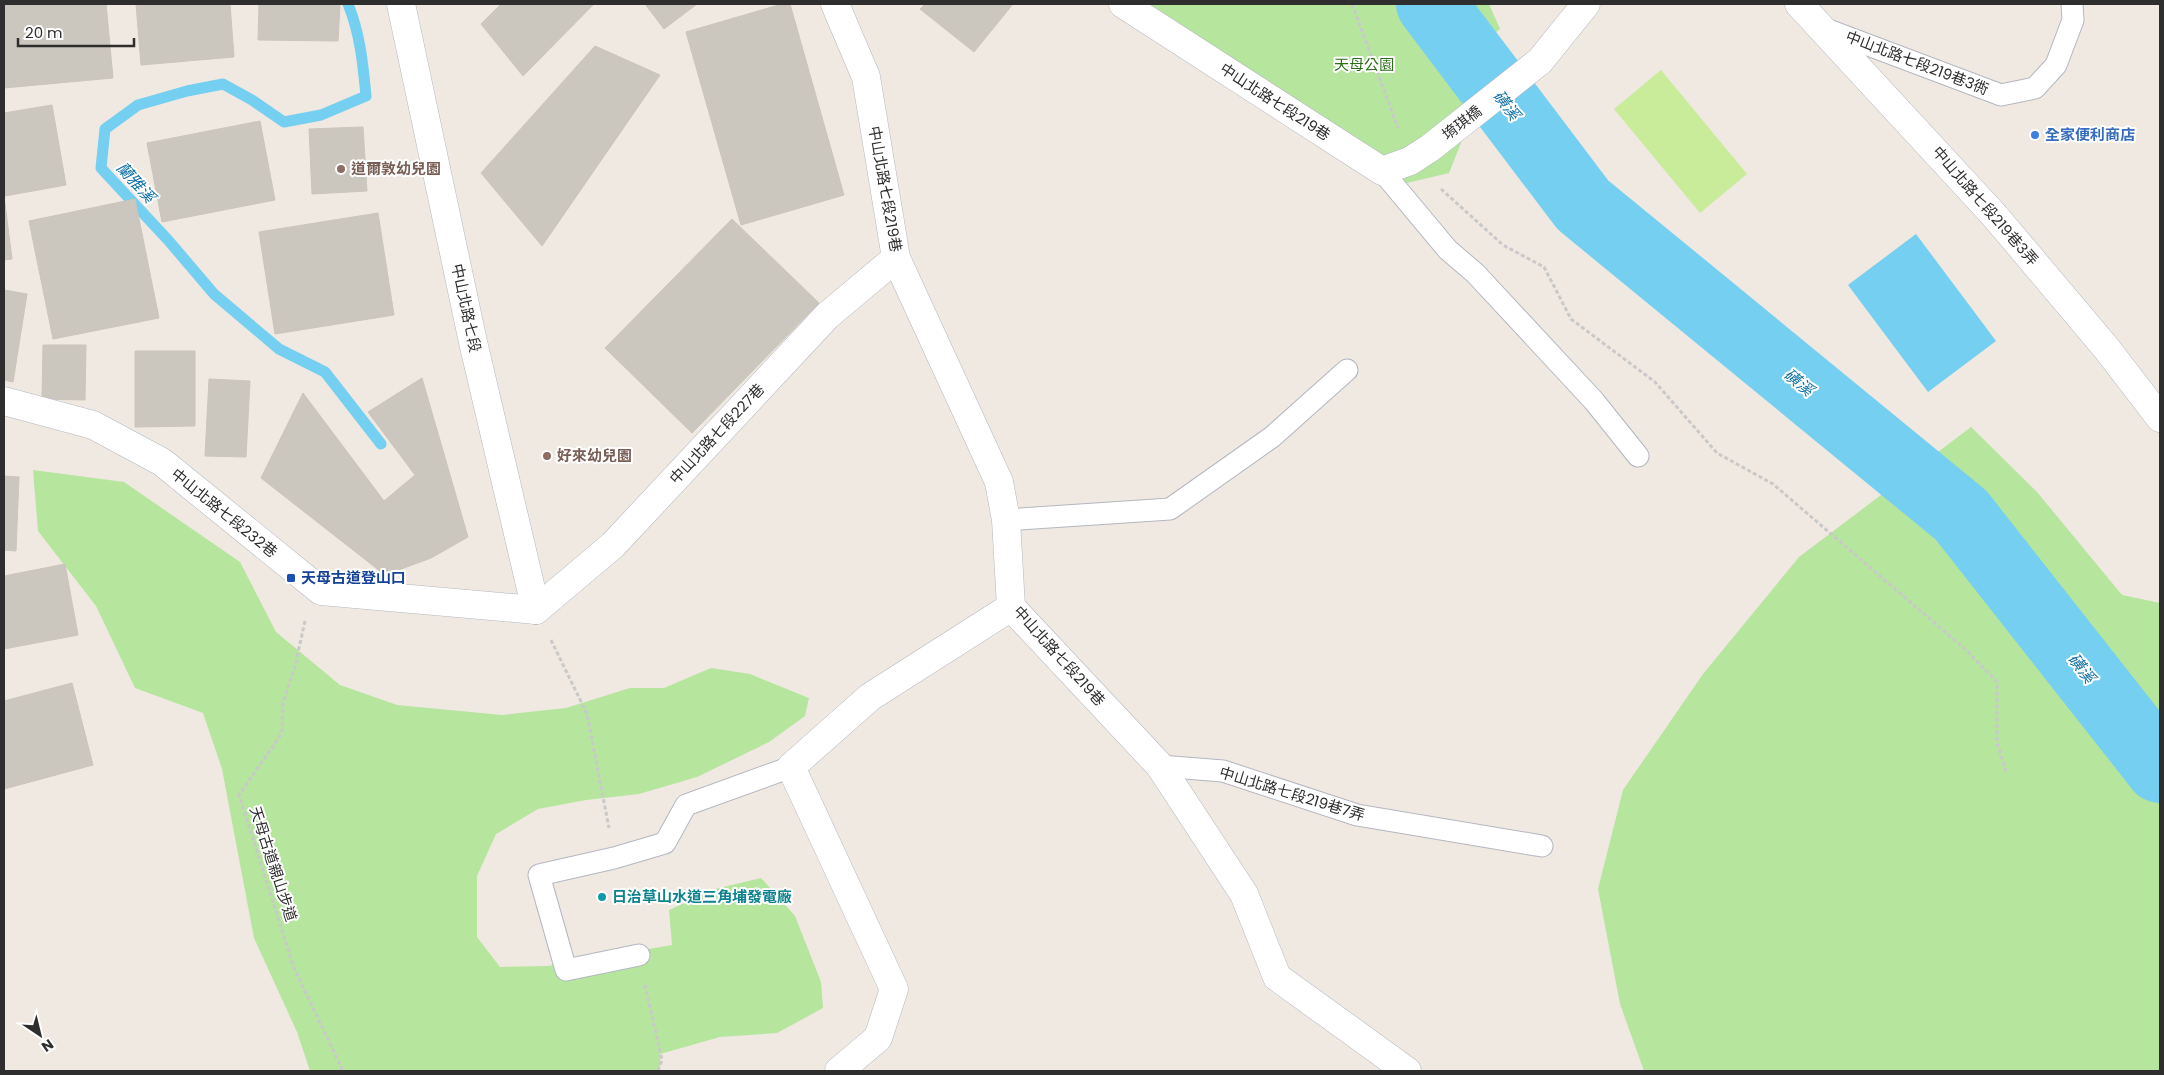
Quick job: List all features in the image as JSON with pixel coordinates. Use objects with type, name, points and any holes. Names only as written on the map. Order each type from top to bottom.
[{"type":"street","name":"中山北路七段","points":[[401,4],[473,342],[536,610]]},
{"type":"street","name":"中山北路七段219巷","points":[[836,4],[866,76],[896,258],[999,482],[1006,520],[1011,607],[1160,766],[1244,894],[1277,977],[1407,1071]]},
{"type":"street","name":"中山北路七段219巷","points":[[1123,4],[1382,171]]},
{"type":"street","name":"堉琪橋","points":[[1420,155],[1540,61],[1586,4]]},
{"type":"street","name":"中山北路七段219巷3弄","points":[[1799,4],[1994,215],[2107,349],[2160,418]]},
{"type":"street","points":[[1382,171],[1420,155]]},
{"type":"street","name":"中山北路七段227巷","points":[[536,610],[613,545],[827,316],[896,258]]},
{"type":"street","name":"中山北路七段232巷","points":[[4,400],[92,425],[162,462],[321,591],[536,610]]},
{"type":"street","points":[[839,1071],[878,1038],[894,989],[791,767],[870,697],[1011,607]]},
{"type":"lane","name":"中山北路七段219巷3衖","points":[[1823,28],[2001,95],[2035,88],[2056,65],[2073,20],[2072,4]]},
{"type":"lane","points":[[1382,171],[1448,250],[1475,273],[1594,401],[1638,456]]},
{"type":"lane","points":[[1006,520],[1170,509],[1272,438],[1347,370]]},
{"type":"lane","name":"中山北路七段219巷7弄","points":[[1160,766],[1223,771],[1357,815],[1542,846]]},
{"type":"lane","points":[[639,955],[566,970],[539,875],[665,844],[686,805],[791,767]]},
{"type":"path","points":[[1352,4],[1420,155],[1503,245],[1544,267],[1571,319],[1654,382],[1717,453],[1773,484],[1966,650],[1997,682],[1997,743],[2006,771]]},
{"type":"path","points":[[536,610],[587,714],[614,858]]},
{"type":"path","name":"天母古道親山步道","points":[[307,612],[295,666],[283,703],[282,733],[239,795],[294,968],[343,1071]]},
{"type":"path","points":[[639,955],[662,1060],[658,1071]]},
{"type":"green space","name":"天母公園","points":[[1140,4],[1489,4],[1500,29],[1457,64],[1464,89],[1467,128],[1449,173],[1390,187]]},
{"type":"green space","points":[[1661,70],[1747,174],[1700,213],[1614,109]]},
{"type":"green space","points":[[1971,427],[2037,492],[2122,595],[2160,603],[2160,1071],[1644,1071],[1620,1004],[1598,889],[1623,790],[1703,674],[1799,557]]},
{"type":"green space","points":[[33,470],[124,482],[240,562],[276,632],[340,685],[397,705],[502,715],[566,708],[630,688],[664,688],[711,668],[750,674],[809,698],[805,716],[769,742],[697,777],[639,794],[586,800],[538,809],[496,834],[477,876],[477,937],[500,967],[548,966],[672,945],[669,910],[715,889],[761,878],[795,916],[821,982],[823,1008],[777,1033],[720,1037],[660,1054],[660,1071],[310,1071],[297,1032],[254,938],[222,769],[203,713],[135,688],[96,606],[38,531]]},
{"type":"water","points":[[1916,234],[1996,341],[1928,392],[1848,285]]},
{"type":"building","points":[[4,4],[106,4],[113,78],[4,88]]},
{"type":"building","points":[[136,4],[230,4],[234,57],[141,65]]},
{"type":"building","points":[[259,4],[340,4],[338,41],[258,40]]},
{"type":"building","points":[[501,4],[594,4],[523,76],[481,24]]},
{"type":"building","points":[[645,4],[697,4],[664,29]]},
{"type":"building","points":[[782,4],[790,4],[844,195],[741,225],[686,32]]},
{"type":"building","points":[[925,4],[1013,4],[974,52],[920,9]]},
{"type":"building","points":[[595,46],[660,75],[542,246],[481,173]]},
{"type":"building","points":[[52,105],[66,185],[5,196],[4,113]]},
{"type":"building","points":[[260,121],[275,200],[162,222],[147,143]]},
{"type":"building","points":[[363,127],[367,191],[312,194],[309,129]]},
{"type":"building","points":[[4,196],[12,259],[4,260]]},
{"type":"building","points":[[135,199],[159,318],[53,339],[29,221]]},
{"type":"building","points":[[378,213],[394,315],[275,334],[259,232]]},
{"type":"building","points":[[732,219],[819,303],[692,433],[605,348]]},
{"type":"building","points":[[4,290],[27,294],[13,382],[4,380]]},
{"type":"building","points":[[43,345],[86,345],[85,400],[42,399]]},
{"type":"building","points":[[135,351],[195,351],[195,426],[135,427]]},
{"type":"building","points":[[422,378],[468,537],[431,558],[385,575],[261,478],[303,393],[384,501],[415,475],[368,412]]},
{"type":"building","points":[[209,379],[250,381],[246,457],[205,456]]},
{"type":"building","points":[[4,476],[19,477],[16,551],[4,550]]},
{"type":"building","points":[[65,564],[78,635],[4,649],[4,576]]},
{"type":"building","points":[[72,683],[93,765],[4,789],[4,701]]},
{"type":"waterway","name":"蘭雅溪","points":[[348,4],[358,37],[366,96],[321,115],[284,122],[252,100],[223,84],[187,91],[138,105],[105,129],[101,168],[168,240],[214,294],[279,349],[325,372],[381,444]]},
{"type":"waterway","name":"磺溪","points":[[1431,4],[1583,205],[1961,515],[2160,768]]},
{"type":"place","name":"全家便利商店","points":[[2035,135]]},
{"type":"place","name":"道爾敦幼兒園","points":[[341,169]]},
{"type":"place","name":"好來幼兒園","points":[[547,456]]},
{"type":"place","name":"天母古道登山口","points":[[291,578]]},
{"type":"place","name":"日治草山水道三角埔發電廠","points":[[602,897]]}]
